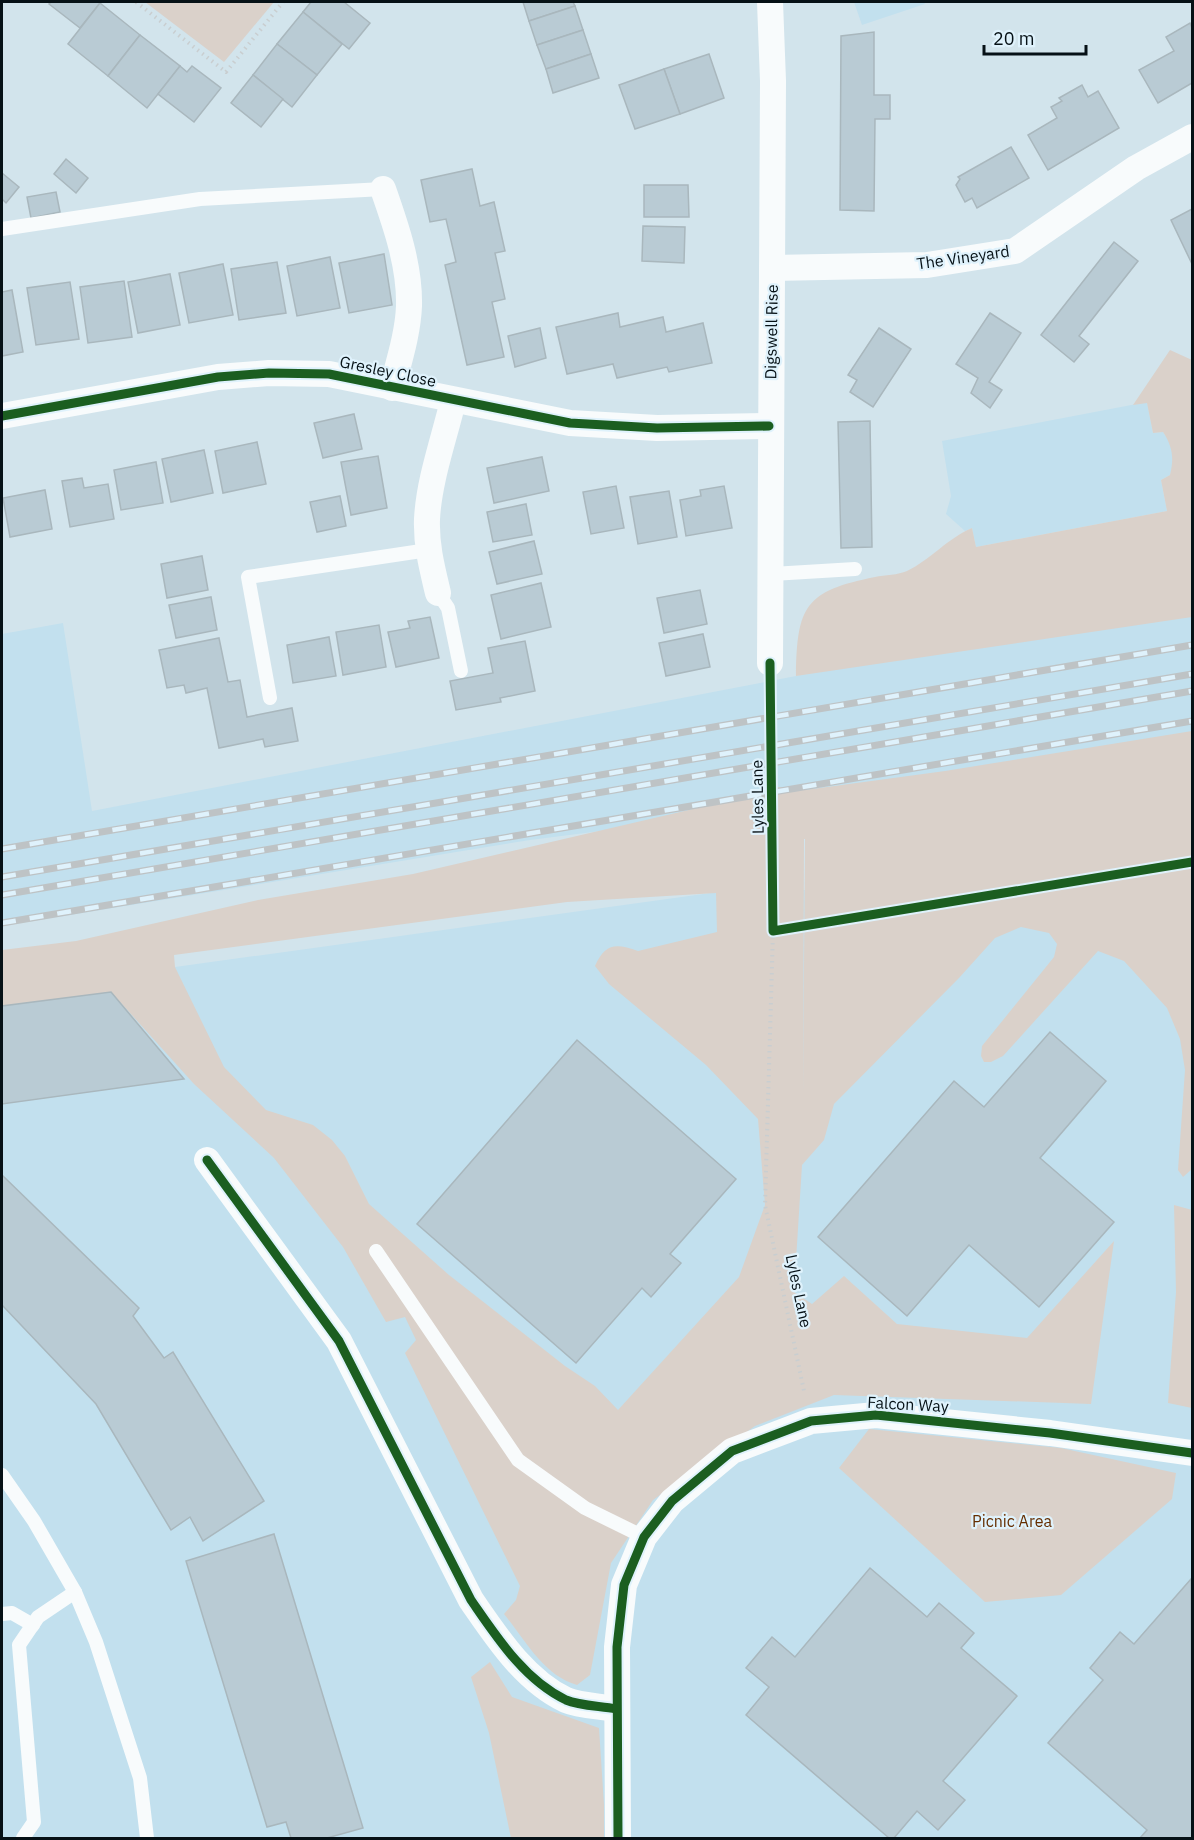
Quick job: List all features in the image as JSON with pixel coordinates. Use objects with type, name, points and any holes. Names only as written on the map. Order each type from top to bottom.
[{"type":"street","name":"Digswell Rise","points":[[770,2],[773,81],[769,426],[772,574],[770,663]]},
{"type":"street","name":"The Vineyard","points":[[772,268],[927,265],[1015,251],[1136,168],[1192,137]]},
{"type":"street","points":[[382,189],[397,228],[407,276],[409,306],[392,388]]},
{"type":"street","name":"Gresley Close","points":[[2,416],[218,376],[269,373],[329,374],[570,423],[657,428],[769,426]]},
{"type":"street","points":[[438,593],[428,550],[427,518],[453,400]]},
{"type":"street","points":[[207,1160],[339,1341],[471,1600],[495,1635],[531,1676],[567,1700],[616,1709]]},
{"type":"street","name":"Falcon Way","points":[[618,1839],[617,1647],[624,1586],[644,1537],[672,1501],[732,1451],[811,1421],[876,1415],[1050,1433],[1192,1453]]},
{"type":"lane","points":[[2,229],[200,199],[382,189]]},
{"type":"lane","points":[[270,698],[248,577],[428,550]]},
{"type":"lane","points":[[772,574],[855,569]]},
{"type":"lane","points":[[438,593],[448,608],[461,671]]},
{"type":"lane","points":[[376,1251],[518,1460],[585,1508],[644,1537]]},
{"type":"lane","points":[[2,1475],[34,1521],[75,1592],[96,1642],[140,1778],[147,1839]]},
{"type":"lane","points":[[23,1839],[34,1822],[19,1645],[38,1617],[75,1592]]},
{"type":"lane","points":[[2,1614],[12,1613],[33,1624]]},
{"type":"path","points":[[136,2],[226,72],[283,2]]},
{"type":"path","points":[[774,931],[785,929]]},
{"type":"shaded area","points":[[854,2],[924,2],[925,4],[862,25]]},
{"type":"shaded area","points":[[1147,402],[1153,433],[1163,432],[1170,442],[1174,461],[1170,475],[1161,480],[1167,511],[976,547],[972,528],[965,531],[946,514],[951,496],[942,441]]},
{"type":"shaded area","points":[[1192,598],[1192,742],[789,807],[530,840],[2,926],[2,634],[63,623],[92,811],[796,676],[927,643]]},
{"type":"shaded area","points":[[1192,881],[1192,1838],[2,1838],[2,991],[725,891],[1152,886]]},
{"type":"green space","points":[[145,2],[274,2],[224,62]]},
{"type":"green space","points":[[1170,350],[1192,360],[1192,617],[796,676],[799,633],[803,618],[820,596],[833,589],[852,582],[907,571],[955,537],[972,528],[976,547],[1167,511],[1161,480],[1170,475],[1171,448],[1163,432],[1153,433],[1147,403],[1133,405]]},
{"type":"green space","points":[[1192,731],[1192,1169],[1183,1177],[1178,1170],[1185,1070],[1180,1039],[1167,1008],[1124,961],[1098,951],[1003,1056],[991,1062],[984,1062],[981,1056],[982,1046],[1054,957],[1057,944],[1049,933],[1021,927],[995,938],[959,978],[834,1104],[824,1140],[802,1165],[794,1292],[812,1304],[844,1276],[897,1324],[1027,1338],[1114,1241],[1091,1404],[834,1395],[755,1426],[653,1500],[611,1563],[590,1675],[577,1685],[555,1674],[545,1665],[504,1614],[516,1600],[520,1586],[405,1353],[416,1340],[405,1317],[386,1322],[343,1247],[274,1158],[194,1084],[111,992],[2,1006],[2,950],[76,941],[258,900],[413,874],[778,787],[805,790],[945,771]],"holes":[[[804,839],[805,839],[803,1093]],[[716,893],[717,932],[638,951],[612,947],[603,953],[595,966],[609,984],[706,1065],[758,1119],[765,1205],[739,1277],[618,1410],[595,1386],[565,1366],[449,1275],[369,1204],[345,1156],[332,1140],[313,1125],[266,1110],[224,1067],[175,967],[174,955],[567,902]]]},
{"type":"green space","points":[[1174,1205],[1192,1210],[1192,1408],[1168,1403],[1176,1292]]},
{"type":"green space","name":"Picnic Area","points":[[869,1429],[1061,1448],[1176,1473],[1172,1499],[1061,1595],[985,1602],[839,1468]]},
{"type":"green space","points":[[490,1662],[512,1697],[599,1728],[604,1838],[511,1838],[489,1733],[471,1677]]},
{"type":"building","points":[[51,2],[100,3],[80,28],[49,4]]},
{"type":"building","points":[[311,2],[344,2],[370,23],[349,49],[303,12]]},
{"type":"building","points":[[523,2],[573,2],[575,6],[529,21]]},
{"type":"building","points":[[100,3],[140,35],[108,76],[68,44]]},
{"type":"building","points":[[575,6],[583,30],[537,45],[529,21]]},
{"type":"building","points":[[303,12],[342,44],[317,75],[277,44]]},
{"type":"building","points":[[1190,23],[1192,28],[1192,83],[1158,103],[1139,70],[1174,51],[1166,37]]},
{"type":"building","points":[[583,30],[591,54],[546,69],[537,45]]},
{"type":"building","points":[[874,32],[874,95],[890,95],[890,119],[875,119],[874,211],[840,210],[841,36]]},
{"type":"building","points":[[140,35],[180,66],[147,108],[108,76]]},
{"type":"building","points":[[277,44],[317,75],[292,107],[253,75]]},
{"type":"building","points":[[591,54],[599,78],[553,93],[546,69]]},
{"type":"building","points":[[709,54],[724,98],[680,114],[664,69]]},
{"type":"building","points":[[180,66],[187,72],[192,66],[221,88],[194,122],[158,94]]},
{"type":"building","points":[[664,69],[680,114],[635,129],[619,85]]},
{"type":"building","points":[[253,75],[283,99],[261,127],[231,103]]},
{"type":"building","points":[[1082,85],[1088,97],[1098,91],[1119,128],[1048,170],[1028,135],[1057,118],[1051,107],[1062,101],[1059,98]]},
{"type":"building","points":[[1011,147],[1029,178],[977,208],[972,198],[965,202],[956,185],[960,179],[958,177]]},
{"type":"building","points":[[66,159],[88,178],[76,193],[54,174]]},
{"type":"building","points":[[472,169],[480,206],[494,202],[505,251],[495,253],[505,299],[492,302],[504,357],[467,365],[445,265],[456,262],[446,219],[430,222],[421,180]]},
{"type":"building","points":[[2,173],[19,187],[6,203],[2,199]]},
{"type":"building","points":[[644,185],[688,185],[689,217],[644,217]]},
{"type":"building","points":[[56,192],[60,212],[31,218],[27,197]]},
{"type":"building","points":[[1192,209],[1192,264],[1171,220]]},
{"type":"building","points":[[643,226],[685,227],[684,263],[642,261]]},
{"type":"building","points":[[1114,242],[1138,261],[1079,336],[1089,344],[1074,362],[1041,335]]},
{"type":"building","points":[[384,254],[392,305],[349,313],[339,263]]},
{"type":"building","points":[[330,257],[340,308],[297,316],[287,266]]},
{"type":"building","points":[[277,262],[286,313],[239,320],[231,269]]},
{"type":"building","points":[[223,264],[233,315],[189,323],[179,273]]},
{"type":"building","points":[[170,274],[180,325],[138,333],[128,282]]},
{"type":"building","points":[[124,281],[132,337],[88,343],[80,287]]},
{"type":"building","points":[[70,282],[79,339],[36,345],[27,288]]},
{"type":"building","points":[[12,290],[23,352],[2,356],[2,292]]},
{"type":"building","points":[[618,313],[620,327],[663,317],[666,332],[703,323],[712,363],[669,372],[667,367],[617,378],[613,364],[567,374],[556,327]]},
{"type":"building","points":[[990,313],[1021,333],[989,382],[1002,390],[990,408],[971,393],[978,378],[956,364]]},
{"type":"building","points":[[540,328],[546,358],[515,367],[508,336]]},
{"type":"building","points":[[879,328],[911,349],[873,407],[850,392],[857,380],[848,375]]},
{"type":"building","points":[[354,414],[362,449],[323,458],[314,423]]},
{"type":"building","points":[[870,421],[872,547],[841,548],[838,422]]},
{"type":"building","points":[[257,442],[266,484],[223,493],[215,451]]},
{"type":"building","points":[[204,450],[213,493],[171,502],[162,459]]},
{"type":"building","points":[[378,456],[387,508],[351,515],[341,462]]},
{"type":"building","points":[[542,457],[549,491],[494,503],[487,468]]},
{"type":"building","points":[[156,462],[163,503],[121,510],[114,470]]},
{"type":"building","points":[[82,478],[84,488],[108,484],[114,519],[70,527],[62,481]]},
{"type":"building","points":[[616,486],[624,528],[591,534],[583,492]]},
{"type":"building","points":[[724,486],[732,528],[686,536],[680,500],[701,496],[700,490]]},
{"type":"building","points":[[45,490],[52,529],[10,537],[3,498]]},
{"type":"building","points":[[669,491],[677,537],[638,544],[630,497]]},
{"type":"building","points":[[340,496],[346,526],[317,532],[310,502]]},
{"type":"building","points":[[526,504],[532,535],[493,542],[487,512]]},
{"type":"building","points":[[534,541],[542,574],[497,584],[489,552]]},
{"type":"building","points":[[202,556],[208,590],[167,598],[161,564]]},
{"type":"building","points":[[541,583],[551,627],[501,639],[491,595]]},
{"type":"building","points":[[700,590],[707,624],[664,633],[657,598]]},
{"type":"building","points":[[211,597],[217,630],[176,638],[169,605]]},
{"type":"building","points":[[430,617],[439,658],[396,667],[388,632],[410,628],[408,621]]},
{"type":"building","points":[[379,625],[386,667],[343,675],[336,632]]},
{"type":"building","points":[[703,634],[710,667],[666,676],[659,643]]},
{"type":"building","points":[[329,637],[336,676],[293,683],[287,645]]},
{"type":"building","points":[[219,638],[228,682],[240,680],[247,717],[292,708],[298,741],[265,747],[263,739],[219,748],[207,688],[186,693],[184,685],[167,688],[159,650]]},
{"type":"building","points":[[525,641],[535,691],[500,698],[501,702],[456,710],[450,681],[493,673],[488,648]]},
{"type":"building","points":[[111,992],[184,1079],[2,1104],[2,1006]]},
{"type":"building","points":[[1050,1032],[1106,1081],[1040,1158],[1114,1222],[1039,1307],[969,1245],[907,1316],[818,1237],[954,1081],[984,1107]]},
{"type":"building","points":[[577,1040],[736,1179],[670,1254],[681,1263],[651,1297],[642,1288],[576,1363],[417,1224]]},
{"type":"building","points":[[2,1175],[139,1308],[133,1316],[164,1358],[173,1352],[264,1501],[203,1541],[190,1517],[171,1530],[96,1404],[2,1305]]},
{"type":"building","points":[[274,1534],[363,1828],[327,1838],[291,1838],[286,1822],[267,1827],[186,1561]]},
{"type":"building","points":[[870,1568],[927,1617],[939,1603],[974,1633],[961,1648],[1017,1696],[943,1781],[965,1800],[938,1830],[917,1811],[894,1838],[889,1838],[746,1715],[769,1687],[746,1668],[772,1637],[795,1657]]},
{"type":"building","points":[[1191,1579],[1192,1838],[1140,1838],[1147,1830],[1048,1743],[1103,1680],[1090,1668],[1120,1632],[1134,1644]]},
{"type":"railway","points":[[2,849],[1192,645]]},
{"type":"railway","points":[[2,877],[1192,674]]},
{"type":"railway","points":[[2,895],[1192,691]]},
{"type":"railway","points":[[2,923],[1192,721]]},
{"type":"cycle path","points":[[2,416],[218,377],[269,373],[329,374],[570,423],[657,428],[769,426]]},
{"type":"cycle path","name":"Lyles Lane","points":[[770,663],[773,931],[1192,862]]},
{"type":"cycle path","points":[[207,1160],[339,1341],[471,1600],[501,1642],[537,1681],[566,1700],[616,1709]]},
{"type":"cycle path","points":[[618,1838],[617,1647],[624,1585],[644,1537],[672,1501],[732,1451],[811,1421],[876,1415],[1050,1433],[1192,1453]]}]
